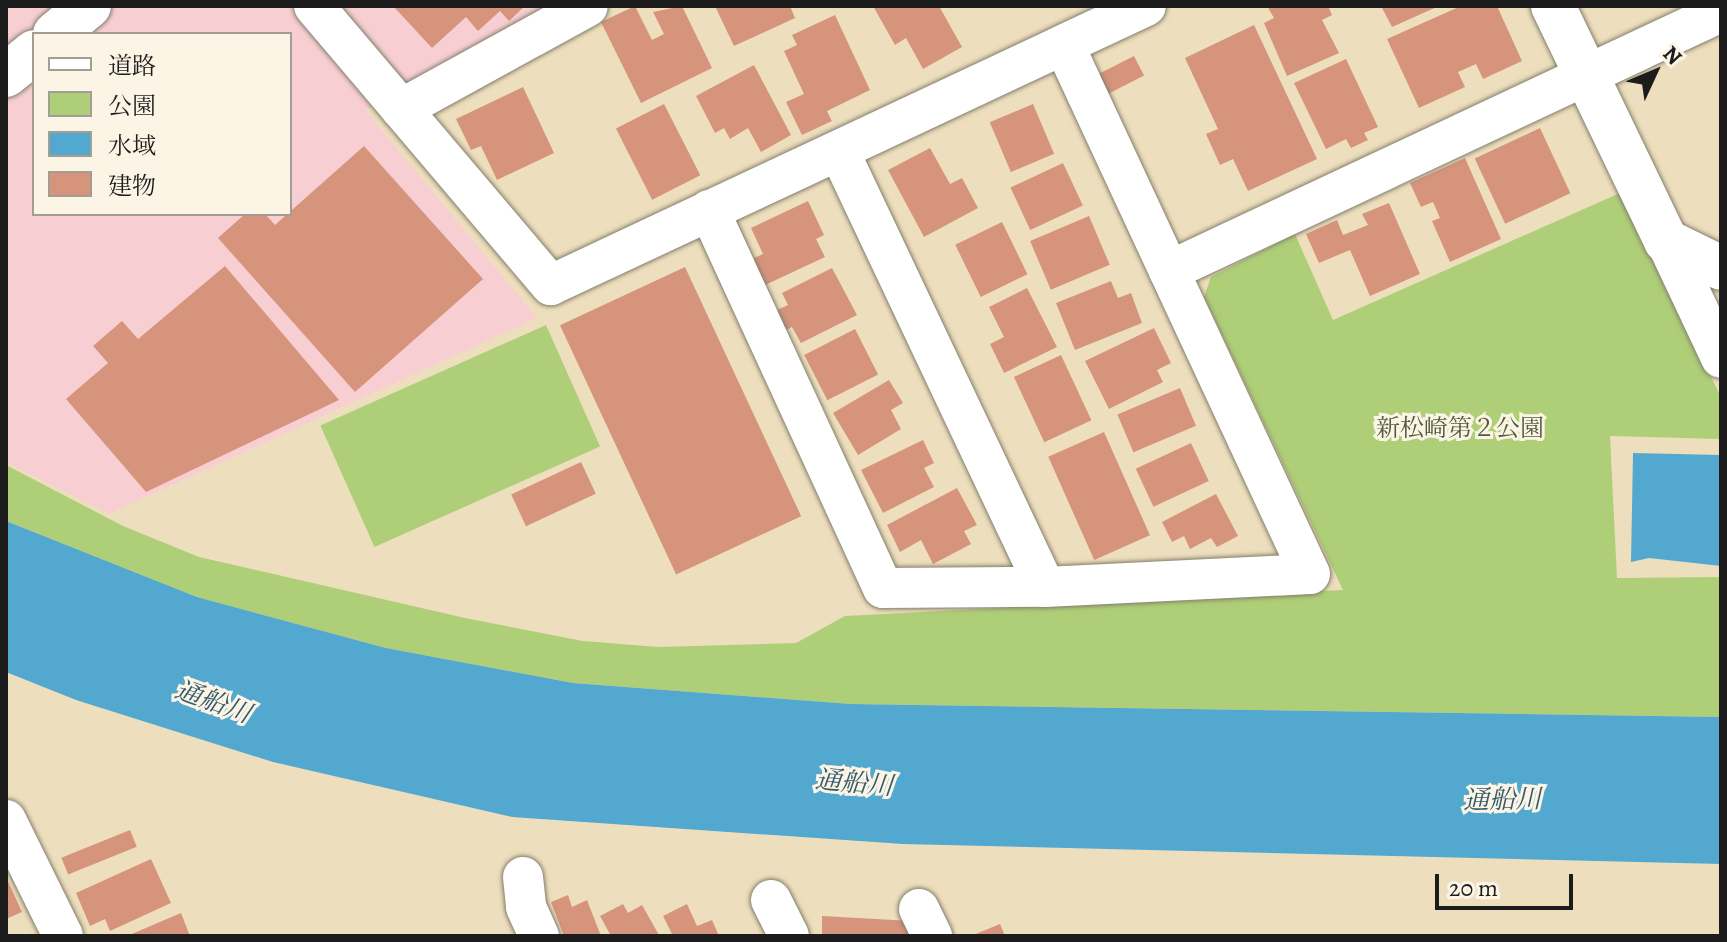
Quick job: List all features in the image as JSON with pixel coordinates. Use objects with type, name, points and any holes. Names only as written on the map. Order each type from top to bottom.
[{"type":"street","points":[[57,32],[89,6]]},
{"type":"street","points":[[314,6],[551,285],[1146,6]]},
{"type":"street","points":[[401,109],[588,6]]},
{"type":"street","points":[[1553,6],[1721,358]]},
{"type":"street","points":[[1169,271],[1586,78],[1721,12]]},
{"type":"street","points":[[709,210],[883,588],[1045,587],[1310,574],[1064,45]]},
{"type":"street","points":[[6,75],[32,54]]},
{"type":"street","points":[[839,151],[1045,587]]},
{"type":"street","points":[[1666,241],[1721,268]]},
{"type":"street","points":[[6,820],[63,936]]},
{"type":"street","points":[[523,877],[526,907],[539,936]]},
{"type":"street","points":[[771,900],[789,936]]},
{"type":"shaded area","points":[[6,6],[559,6],[365,110],[537,318],[109,514],[6,462]]},
{"type":"green space","name":"新松崎第２公園","points":[[1620,193],[1721,397],[1721,439],[1610,436],[1617,578],[1721,577],[1721,717],[851,704],[573,683],[386,648],[197,597],[6,521],[6,465],[123,526],[199,557],[465,618],[583,641],[658,647],[796,643],[845,616],[1343,590],[1204,297],[1211,277],[1295,234],[1333,320]]},
{"type":"green space","points":[[546,325],[600,447],[374,547],[320,425]]},
{"type":"water","points":[[1633,453],[1721,455],[1721,566],[1649,558],[1631,562]]},
{"type":"water","name":"通船川","points":[[6,521],[197,597],[386,648],[573,683],[851,704],[1721,717],[1721,864],[903,844],[512,817],[273,762],[76,700],[6,672]]},
{"type":"building","points":[[393,6],[525,6],[509,21],[500,11],[478,31],[466,17],[432,48]]},
{"type":"building","points":[[635,6],[652,40],[664,34],[653,12],[682,6],[712,68],[641,103],[601,22]]},
{"type":"building","points":[[715,6],[790,6],[795,18],[734,46]]},
{"type":"building","points":[[873,6],[939,6],[962,47],[923,69],[906,38],[895,45]]},
{"type":"building","points":[[1267,6],[1328,6],[1332,15],[1322,20],[1339,53],[1287,76],[1264,23],[1274,18]]},
{"type":"building","points":[[1381,6],[1439,6],[1392,27]]},
{"type":"building","points":[[1461,6],[1497,6],[1522,61],[1483,79],[1476,64],[1458,72],[1465,87],[1419,108],[1387,39]]},
{"type":"building","points":[[835,15],[870,90],[827,111],[832,121],[802,135],[786,102],[804,94],[784,51],[797,45],[792,35]]},
{"type":"building","points":[[1254,25],[1317,159],[1248,191],[1233,159],[1220,165],[1206,134],[1218,129],[1185,58]]},
{"type":"building","points":[[1134,56],[1144,76],[1107,94],[1097,75]]},
{"type":"building","points":[[1346,59],[1378,127],[1364,133],[1368,140],[1351,148],[1346,139],[1326,149],[1294,83]]},
{"type":"building","points":[[754,65],[791,135],[761,152],[748,128],[730,139],[724,128],[715,133],[696,96]]},
{"type":"building","points":[[523,87],[554,153],[497,180],[481,146],[471,150],[456,119]]},
{"type":"building","points":[[664,104],[700,175],[652,200],[616,129]]},
{"type":"building","points":[[1033,104],[1054,154],[1011,172],[990,122]]},
{"type":"building","points":[[1540,128],[1570,193],[1505,224],[1475,158]]},
{"type":"building","points":[[364,146],[483,279],[355,392],[218,238],[243,216],[267,216],[275,225],[285,216],[292,216],[292,210]]},
{"type":"building","points":[[930,148],[950,184],[962,178],[978,208],[924,237],[888,170]]},
{"type":"building","points":[[1465,158],[1501,239],[1450,262],[1432,221],[1440,218],[1433,202],[1421,207],[1410,183]]},
{"type":"building","points":[[1063,163],[1083,206],[1030,230],[1010,188]]},
{"type":"building","points":[[808,201],[824,235],[816,239],[825,257],[763,286],[750,260],[763,254],[751,228]]},
{"type":"building","points":[[1389,203],[1420,274],[1370,296],[1350,250],[1319,263],[1306,234],[1337,220],[1343,235],[1368,225],[1362,214]]},
{"type":"building","points":[[1089,216],[1110,265],[1051,290],[1030,241]]},
{"type":"building","points":[[1002,222],[1027,274],[981,297],[955,245]]},
{"type":"building","points":[[225,266],[339,400],[146,492],[66,399],[108,363],[93,346],[122,321],[138,339]]},
{"type":"building","points":[[685,267],[801,516],[676,575],[560,325]]},
{"type":"building","points":[[832,268],[857,315],[801,343],[792,327],[782,332],[771,313],[788,305],[782,293]]},
{"type":"building","points":[[1111,281],[1118,298],[1131,293],[1142,323],[1075,350],[1056,303]]},
{"type":"building","points":[[1027,288],[1057,347],[1004,373],[990,344],[1004,337],[989,307]]},
{"type":"building","points":[[1154,328],[1171,363],[1157,370],[1163,382],[1109,409],[1085,361]]},
{"type":"building","points":[[855,329],[878,374],[827,400],[804,355]]},
{"type":"building","points":[[1061,355],[1091,420],[1044,442],[1014,377]]},
{"type":"building","points":[[889,380],[903,403],[891,410],[901,429],[858,455],[833,413]]},
{"type":"building","points":[[1180,388],[1196,426],[1133,452],[1117,415]]},
{"type":"building","points":[[1104,432],[1150,535],[1094,560],[1048,457]]},
{"type":"building","points":[[923,440],[934,463],[924,468],[934,487],[883,513],[861,470]]},
{"type":"building","points":[[1191,443],[1209,481],[1153,507],[1136,469]]},
{"type":"building","points":[[581,462],[596,494],[526,526],[511,495]]},
{"type":"building","points":[[957,488],[977,525],[964,531],[971,544],[933,564],[921,540],[900,552],[887,525]]},
{"type":"building","points":[[1216,494],[1238,536],[1217,547],[1211,538],[1190,549],[1184,536],[1172,542],[1162,522]]},
{"type":"building","points":[[130,830],[137,847],[68,874],[61,858]]},
{"type":"building","points":[[151,859],[171,903],[110,931],[105,919],[90,926],[76,893]]},
{"type":"building","points":[[6,877],[22,912],[6,919]]},
{"type":"building","points":[[568,895],[572,907],[587,900],[601,936],[564,936],[551,902]]},
{"type":"building","points":[[623,904],[628,913],[642,905],[659,935],[611,936],[600,916]]},
{"type":"building","points":[[687,904],[697,926],[712,920],[719,936],[673,936],[663,916]]},
{"type":"building","points":[[181,913],[190,936],[127,936]]},
{"type":"building","points":[[822,916],[912,921],[912,936],[822,936]]},
{"type":"building","points":[[1000,924],[1005,936],[971,936]]}]
